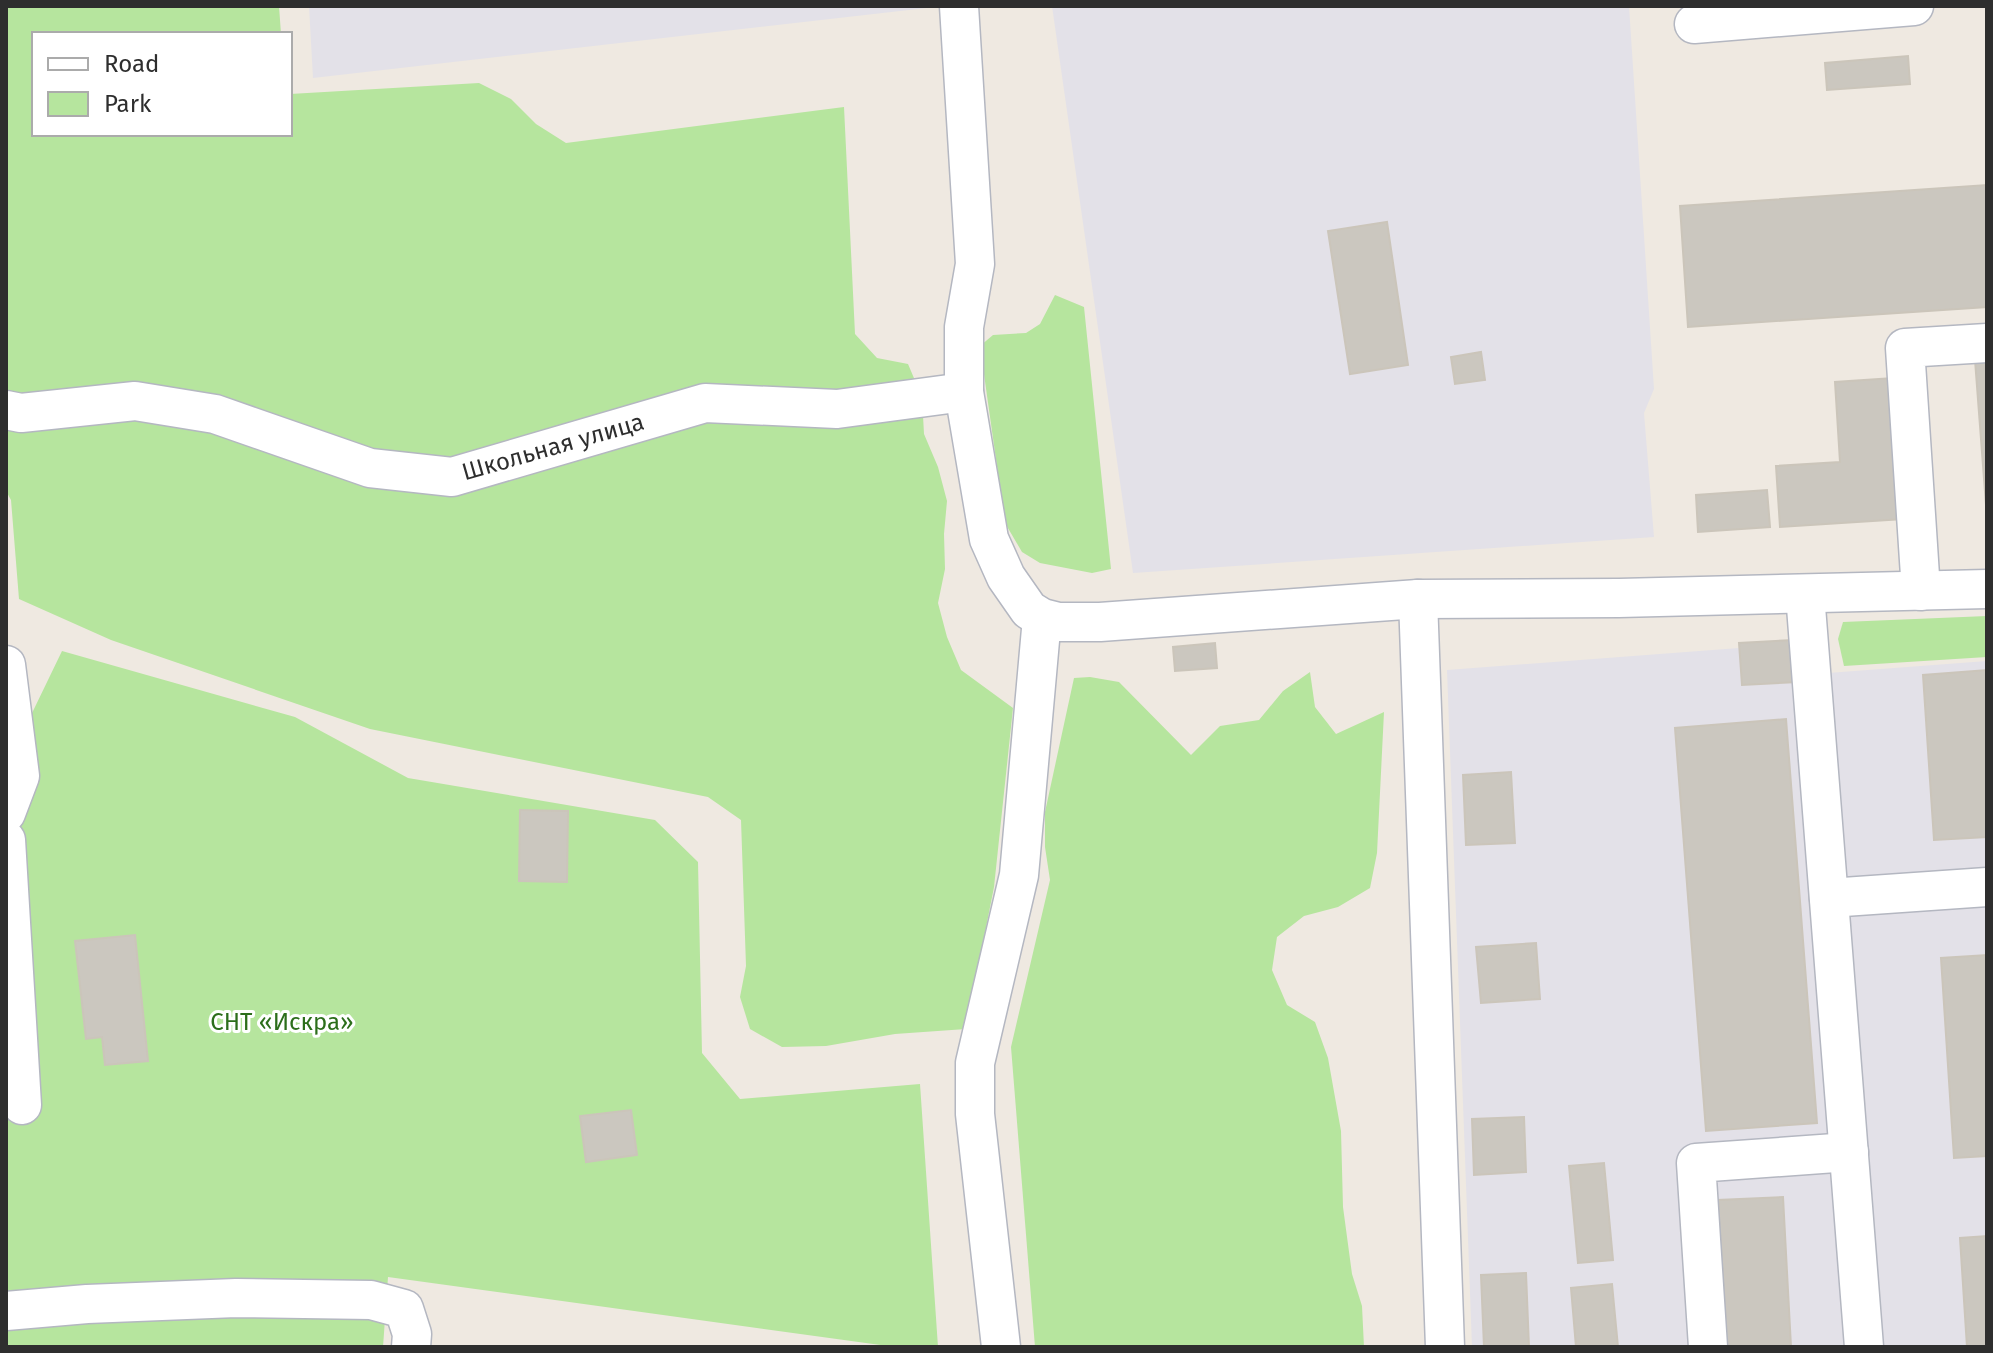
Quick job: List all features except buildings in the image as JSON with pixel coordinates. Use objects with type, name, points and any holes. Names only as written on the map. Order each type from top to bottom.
[{"type":"street","points":[[959,6],[975,264],[964,327],[964,392],[989,539],[1006,577],[1029,610],[1042,618],[1058,622],[1100,622],[1418,599],[1588,599],[1987,589]]},
{"type":"street","points":[[1694,24],[1914,6]]},
{"type":"street","points":[[1921,591],[1905,348],[1987,343]]},
{"type":"street","name":"Школьная улица","points":[[6,410],[21,413],[135,401],[215,414],[370,468],[452,477],[705,403],[837,409],[964,392]]},
{"type":"street","points":[[1805,594],[1864,1347]]},
{"type":"street","points":[[1418,599],[1445,1347]]},
{"type":"street","points":[[1001,1347],[975,1114],[975,1063],[1019,875],[1042,618]]},
{"type":"street","points":[[6,665],[20,776],[6,813]]},
{"type":"street","points":[[6,840],[22,1105]]},
{"type":"street","points":[[1829,898],[1987,887]]},
{"type":"street","points":[[1708,1347],[1696,1163],[1849,1152]]},
{"type":"street","points":[[6,1311],[87,1304],[236,1298],[371,1300],[404,1309],[412,1334],[411,1347]]},
{"type":"shaded area","points":[[309,6],[944,6],[313,78]]},
{"type":"shaded area","points":[[1052,6],[1629,6],[1654,389],[1644,413],[1654,537],[1133,573]]},
{"type":"shaded area","points":[[1794,640],[1828,673],[1987,661],[1987,1347],[1472,1347],[1447,670],[1739,648],[1739,643]]},
{"type":"green space","points":[[6,6],[279,6],[281,32],[32,32],[32,136],[292,136],[292,94],[479,83],[511,99],[536,124],[566,143],[844,107],[855,334],[877,358],[908,364],[922,397],[924,434],[938,467],[947,501],[945,569],[938,603],[947,637],[961,670],[1013,708],[994,887],[966,1029],[895,1034],[826,1046],[782,1047],[750,1029],[740,997],[746,966],[741,820],[708,797],[370,729],[111,640],[19,599],[11,500],[6,491]]},
{"type":"green space","points":[[1055,295],[1084,307],[1111,569],[1092,573],[1040,563],[1022,552],[1005,523],[980,346],[993,335],[1026,333],[1040,324]]},
{"type":"green space","points":[[1987,616],[1987,657],[1844,666],[1838,639],[1843,622]]},
{"type":"green space","name":"СНТ «Искра»","points":[[62,651],[295,717],[408,778],[655,820],[698,862],[702,1053],[740,1099],[920,1084],[938,1347],[895,1347],[388,1277],[383,1347],[6,1347],[6,767]]},
{"type":"green space","points":[[1310,672],[1315,707],[1336,734],[1384,712],[1377,853],[1370,888],[1338,907],[1304,916],[1277,937],[1272,970],[1287,1005],[1315,1022],[1328,1058],[1341,1131],[1343,1207],[1352,1274],[1362,1306],[1364,1347],[1035,1347],[1011,1047],[1050,880],[1045,847],[1045,812],[1074,678],[1090,677],[1119,682],[1191,755],[1220,726],[1259,720],[1283,691]]}]
